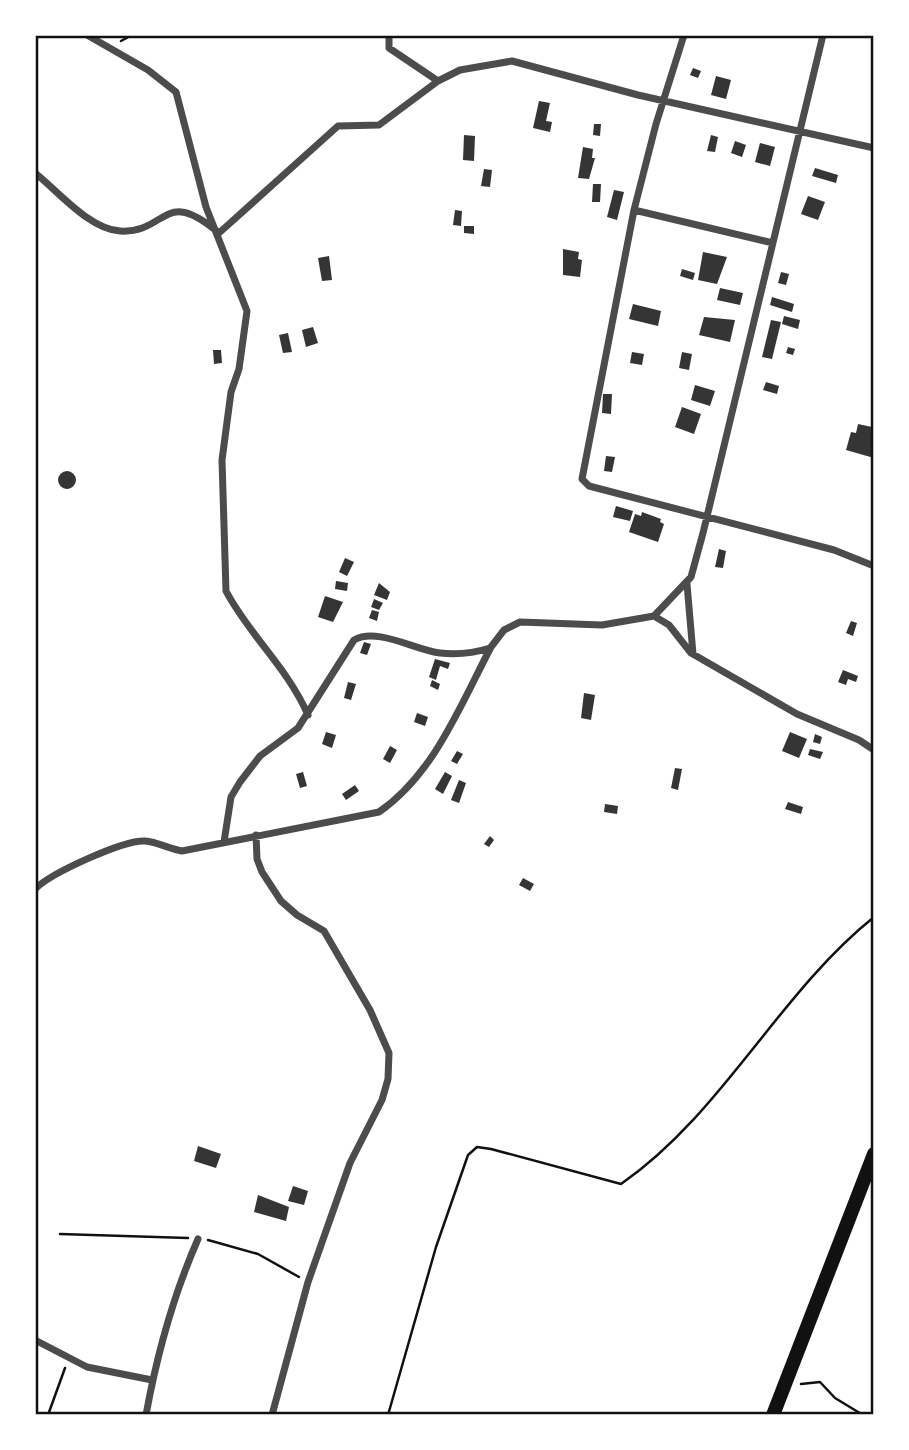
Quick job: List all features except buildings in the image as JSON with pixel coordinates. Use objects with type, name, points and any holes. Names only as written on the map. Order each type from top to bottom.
[{"type":"highway","points":[[773,1415],[874,1154]]},
{"type":"street","points":[[88,35],[148,70],[176,92],[206,207],[219,233],[247,311],[239,369],[231,392],[222,460],[226,591],[234,607],[297,690],[308,715]]},
{"type":"street","points":[[389,35],[390,48],[398,57],[439,81]]},
{"type":"street","points":[[684,35],[634,210],[582,479],[589,486],[706,514],[834,550],[874,566]]},
{"type":"street","points":[[694,654],[687,584],[823,35]]},
{"type":"street","points":[[219,233],[338,126],[379,125],[439,81],[482,65],[513,61],[664,100],[874,148]]},
{"type":"street","points":[[35,173],[91,219],[106,227],[120,231],[136,228],[177,211],[197,215],[219,233]]},
{"type":"street","points":[[634,210],[773,243]]},
{"type":"street","points":[[35,889],[54,876],[133,842],[144,841],[182,851],[256,835],[339,823],[379,813],[402,796],[443,739],[491,647],[503,630],[520,622],[602,625],[654,616],[687,584]]},
{"type":"street","points":[[654,616],[669,625],[694,654],[797,713],[859,740],[874,750]]},
{"type":"street","points":[[224,842],[232,797],[251,766],[298,728],[349,646],[360,636],[439,653],[460,654],[491,647]]},
{"type":"street","points":[[256,835],[257,859],[262,872],[281,901],[296,915],[324,931],[370,1010],[389,1053],[388,1079],[382,1100],[350,1163],[308,1282],[272,1415]]},
{"type":"street","points":[[146,1415],[152,1380],[178,1285],[198,1239]]},
{"type":"street","points":[[35,1340],[69,1359],[103,1372],[152,1380]]},
{"type":"path","points":[[388,1415],[436,1247],[468,1154],[477,1147],[491,1149],[590,1178],[621,1184],[655,1160],[708,1103],[814,976],[874,917]]},
{"type":"path","points":[[48,1415],[69,1359]]},
{"type":"path","points":[[786,1386],[821,1382],[835,1398],[863,1415]]}]
